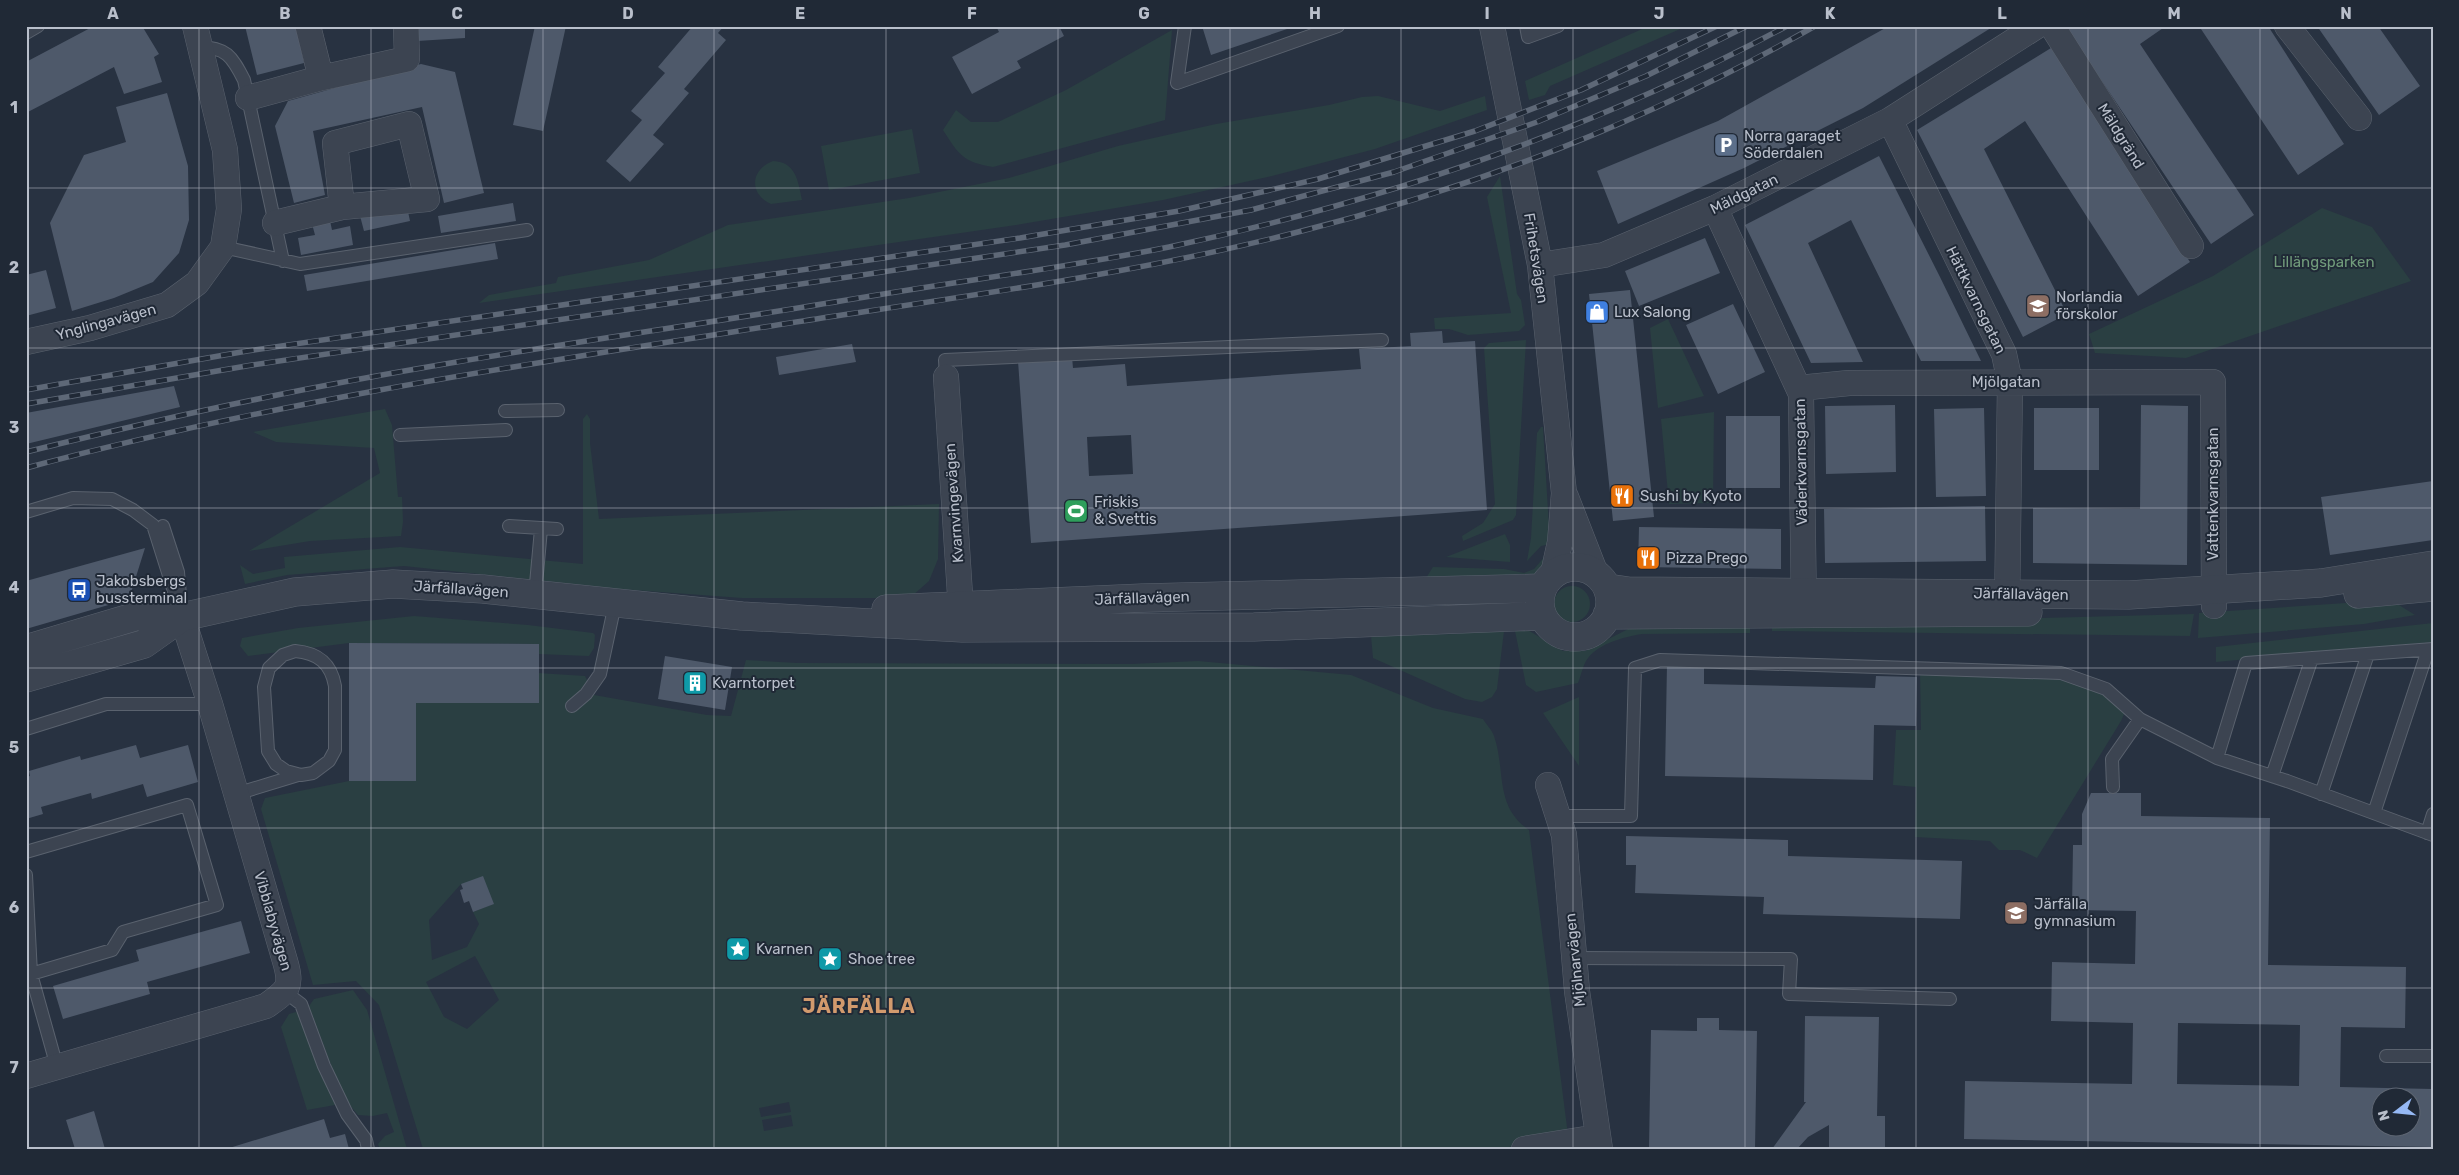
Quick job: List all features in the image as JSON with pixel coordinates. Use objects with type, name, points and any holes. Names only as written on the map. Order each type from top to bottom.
[{"type":"street","points":[[308,26],[321,78]]},
{"type":"street","points":[[248,98],[321,78],[407,59],[406,26]]},
{"type":"street","name":"Frihetsvägen","points":[[1492,26],[1540,265],[1564,493],[1560,542],[1547,581]]},
{"type":"street","name":"Mäldgatan","points":[[1540,265],[1604,255],[1715,208],[1890,120],[2037,26]]},
{"type":"street","name":"Mäldgränd","points":[[2052,26],[2190,246]]},
{"type":"street","points":[[2288,26],[2359,118]]},
{"type":"street","name":"Ynglingavägen","points":[[26,342],[90,328],[168,306],[197,283],[223,247],[229,209],[225,150],[195,36]]},
{"type":"street","name":"Hättkvarnsgatan","points":[[1890,120],[2004,354],[2010,382],[2008,603]]},
{"type":"street","points":[[275,223],[342,208]]},
{"type":"street","name":"Väderkvarnsgatan","points":[[1715,208],[1799,388],[1804,602]]},
{"type":"street","name":"Kvarnvingevägen","points":[[946,377],[962,617]]},
{"type":"street","name":"Mjölgatan","points":[[1799,388],[1848,383],[2213,382]]},
{"type":"street","name":"Vattenkvarnsgatan","points":[[2213,382],[2214,599]]},
{"type":"street","name":"Frihetsvägen","points":[[1564,493],[1602,581]]},
{"type":"street","name":"Järfällavägen","points":[[2214,599],[2433,565]]},
{"type":"street","points":[[1575,567],[1602,581],[1610,602],[1608,615],[1594,632],[1576,637],[1565,636],[1554,631],[1542,616],[1539,602],[1547,581],[1564,568],[1575,567]]},
{"type":"street","name":"Järfällavägen","points":[[962,617],[1142,598],[1547,581]]},
{"type":"street","name":"Järfällavägen","points":[[1602,581],[1628,591],[1804,602],[2008,603],[2130,595],[2214,599],[2433,587]]},
{"type":"street","name":"Järfällavägen","points":[[26,649],[137,616],[182,617],[295,592],[393,584],[483,588],[615,604],[742,616],[962,617],[1254,627],[1542,616]]},
{"type":"street","name":"Järfällavägen","points":[[1608,615],[1804,602]]},
{"type":"street","name":"Järfällavägen","points":[[26,678],[144,644],[182,617]]},
{"type":"street","name":"Vibblabyvägen","points":[[26,1076],[266,1006],[286,992],[289,986],[289,974],[210,704],[182,617]]},
{"type":"street","name":"Mjölnarvägen","points":[[1524,1149],[1599,1143],[1574,958],[1564,834],[1560,816],[1548,785]]},
{"type":"lane","points":[[26,32],[38,26]]},
{"type":"lane","points":[[1185,26],[1177,83],[1338,26]]},
{"type":"lane","points":[[1526,26],[1528,37],[1558,26]]},
{"type":"lane","points":[[195,36],[222,49],[231,58],[244,80],[283,261]]},
{"type":"lane","points":[[223,247],[300,264],[527,230]]},
{"type":"lane","points":[[946,377],[945,360],[1382,340]]},
{"type":"lane","points":[[506,411],[558,410]]},
{"type":"lane","points":[[400,435],[506,430]]},
{"type":"lane","points":[[26,512],[73,498],[112,499],[133,510],[153,525],[182,617]]},
{"type":"lane","points":[[163,526],[178,572],[182,617]]},
{"type":"lane","points":[[509,526],[557,529]]},
{"type":"lane","points":[[535,595],[540,529]]},
{"type":"lane","points":[[572,706],[586,694],[600,674],[615,604]]},
{"type":"lane","points":[[2216,758],[2246,663],[2431,650],[2374,813]]},
{"type":"lane","points":[[236,794],[313,773],[324,766],[335,750],[335,686],[333,675],[327,664],[319,657],[307,652],[295,651],[283,655],[269,668],[264,687],[268,751],[276,764],[286,771],[301,775]]},
{"type":"lane","points":[[2321,794],[2368,654]]},
{"type":"lane","points":[[2272,776],[2312,658]]},
{"type":"lane","points":[[1560,816],[1631,816],[1635,668],[1660,660],[2061,673],[2106,689],[2140,719],[2216,758],[2272,776],[2430,834],[2433,814]]},
{"type":"lane","points":[[26,729],[106,704],[210,704]]},
{"type":"lane","points":[[2113,787],[2112,759],[2140,719]]},
{"type":"lane","points":[[26,852],[187,805],[217,905],[123,932],[112,950],[31,974]]},
{"type":"lane","points":[[26,875],[31,974],[57,1067]]},
{"type":"lane","points":[[1574,958],[1791,959],[1789,994],[1950,999]]},
{"type":"lane","points":[[286,992],[301,1004],[324,1066],[347,1114],[366,1140],[368,1149]]},
{"type":"lane","points":[[2386,1056],[2433,1056]]},
{"type":"green space","points":[[1649,26],[1687,26],[1550,86],[1545,95],[1529,100],[1525,81]]},
{"type":"green space","points":[[1172,30],[1165,120],[993,167],[968,160],[953,146],[943,130],[956,110],[971,122],[998,122],[1066,90]]},
{"type":"green space","points":[[1378,96],[1440,111],[1485,96],[1487,110],[1375,149],[1272,176],[1163,200],[1016,225],[479,303],[489,295],[556,283],[558,277],[649,260],[728,225],[909,198],[1009,178],[1118,146],[1216,124],[1329,105],[1362,97]]},
{"type":"green space","points":[[912,129],[920,173],[829,190],[821,146]]},
{"type":"green space","points":[[773,161],[787,165],[795,174],[802,200],[771,204],[759,194],[755,182],[756,176],[765,165]]},
{"type":"green space","points":[[1500,176],[1517,294],[1521,300],[1525,325],[1519,331],[1468,335],[1449,329],[1435,329],[1434,318],[1511,313],[1487,197]]},
{"type":"green space","name":"Lillängsparken","points":[[2322,208],[2372,227],[2411,281],[2186,358],[2095,353],[2089,334],[2213,276]]},
{"type":"green space","points":[[1668,319],[1704,396],[1658,408],[1650,328]]},
{"type":"green space","points":[[1526,340],[1516,515],[1513,520],[1463,541],[1462,536],[1483,523],[1495,504],[1484,348],[1489,343]]},
{"type":"green space","points":[[385,409],[392,425],[398,497],[402,497],[403,522],[401,536],[310,541],[249,551],[380,473],[374,448],[276,442],[253,432]]},
{"type":"green space","points":[[1714,412],[1713,503],[1669,504],[1661,419]]},
{"type":"green space","points":[[587,414],[590,419],[590,443],[599,519],[939,504],[938,559],[929,581],[912,596],[877,598],[742,598],[620,589],[404,566],[287,575],[245,584],[240,565],[253,574],[285,568],[284,557],[400,547],[583,564],[583,419]]},
{"type":"green space","points":[[1543,427],[1550,544],[1541,546],[1527,561],[1531,538],[1537,433]]},
{"type":"green space","points":[[1505,534],[1510,545],[1510,562],[1446,557]]},
{"type":"green space","points":[[1547,554],[1547,563],[1534,576],[1426,578],[1433,567],[1504,569],[1524,573],[1534,569]]},
{"type":"green space","points":[[1572,586],[1584,592],[1590,604],[1584,616],[1572,622],[1560,616],[1554,604],[1560,592]]},
{"type":"green space","points":[[2391,600],[2415,615],[2364,624],[2198,638],[2199,613]]},
{"type":"green space","points":[[2194,614],[2190,636],[1772,631],[1771,617],[2002,619]]},
{"type":"green space","points":[[414,616],[528,625],[593,633],[595,635],[594,648],[589,656],[539,654],[538,644],[349,643],[248,656],[240,646],[242,638],[298,628]]},
{"type":"green space","points":[[1502,623],[1516,623],[1563,651],[1585,651],[1634,626],[1750,623],[1750,633],[1642,634],[1620,639],[1599,648],[1588,658],[1578,683],[1536,692],[1526,685],[1515,631],[1504,631],[1497,689],[1492,697],[1482,702],[1465,699],[1373,658],[1371,636],[1457,634]]},
{"type":"green space","points":[[2433,623],[2433,642],[2216,662],[2216,647]]},
{"type":"green space","points":[[746,660],[797,663],[1131,664],[1198,661],[1351,675],[1433,708],[1483,719],[1494,736],[1498,749],[1503,787],[1510,810],[1518,821],[1529,830],[1568,1135],[1564,1138],[1497,1149],[423,1149],[379,1005],[356,981],[313,985],[261,809],[265,798],[349,781],[415,781],[416,703],[538,703],[538,673],[585,676],[594,695],[707,715],[731,716]],"holes":[[[461,884],[493,904],[473,912],[479,924],[467,947],[432,960],[429,920]],[[475,956],[499,1000],[467,1029],[444,1017],[426,982]],[[789,1102],[791,1112],[761,1117],[759,1108]],[[791,1115],[793,1126],[764,1131],[762,1120]]]},
{"type":"green space","points":[[1920,671],[2061,676],[2095,690],[2121,707],[2125,712],[2037,858],[2020,850],[1999,850],[1990,841],[1915,837],[1916,787],[1893,785],[1896,730],[1921,730]]},
{"type":"green space","points":[[1579,697],[1579,766],[1543,713]]},
{"type":"green space","points":[[353,990],[367,1010],[407,1149],[380,1149],[378,1144],[385,1136],[394,1132],[387,1113],[373,1116],[358,1115],[343,1097],[309,1006],[314,999]]},
{"type":"green space","points":[[296,1012],[303,1017],[335,1105],[307,1110],[281,1027],[289,1014]]},
{"type":"building","points":[[94,26],[142,26],[159,54],[154,57],[162,82],[124,94],[114,67],[26,113],[26,62]]},
{"type":"building","points":[[245,26],[296,26],[304,63],[257,75]]},
{"type":"building","points":[[416,26],[465,26],[465,38],[417,41]]},
{"type":"building","points":[[535,26],[566,26],[543,131],[513,125]]},
{"type":"building","points":[[693,26],[724,26],[718,33],[726,40],[684,89],[689,93],[653,135],[664,144],[630,182],[606,161],[642,120],[631,111],[665,73],[658,67]]},
{"type":"building","points":[[996,26],[1059,26],[1064,36],[1017,61],[1021,68],[972,94],[952,57],[999,32]]},
{"type":"building","points":[[1202,26],[1293,26],[1293,27],[1211,55]]},
{"type":"building","name":"Norra garaget Söderdalen","points":[[1889,26],[1994,26],[1863,108],[1744,168],[1618,224],[1597,171],[1718,121]]},
{"type":"building","points":[[2071,26],[2166,26],[2140,44],[2254,215],[2211,244],[2067,29]]},
{"type":"building","points":[[2199,26],[2268,26],[2344,144],[2298,175]]},
{"type":"building","points":[[2317,26],[2378,26],[2420,86],[2379,115]]},
{"type":"building","points":[[2051,48],[2190,262],[2138,296],[2025,121],[1984,149],[2067,314],[2023,337],[1917,130]]},
{"type":"building","points":[[421,64],[455,72],[484,193],[444,203],[422,107],[313,131],[325,195],[294,203],[275,126],[288,101]]},
{"type":"building","points":[[167,93],[188,166],[189,220],[179,253],[153,282],[114,298],[72,311],[50,223],[84,155],[126,142],[116,107]]},
{"type":"building","points":[[1879,156],[1981,361],[1921,361],[1851,220],[1808,243],[1863,362],[1811,363],[1745,225]]},
{"type":"building","points":[[406,202],[410,221],[364,231],[359,212]]},
{"type":"building","points":[[513,203],[516,221],[441,233],[438,216]]},
{"type":"building","points":[[329,216],[332,230],[350,226],[353,245],[301,255],[298,238],[315,235],[311,220]]},
{"type":"building","points":[[1705,238],[1720,273],[1639,306],[1625,271]]},
{"type":"building","points":[[495,243],[498,259],[307,291],[304,275]]},
{"type":"building","points":[[46,270],[56,308],[26,316],[26,275]]},
{"type":"building","points":[[1630,290],[1654,517],[1613,521],[1589,294]]},
{"type":"building","points":[[1733,304],[1765,372],[1718,394],[1686,325]]},
{"type":"building","points":[[1442,331],[1443,343],[1475,341],[1487,510],[1031,543],[1018,361],[1072,357],[1073,368],[1125,364],[1127,386],[1361,369],[1359,349],[1411,346],[1410,333]],"holes":[[[1131,435],[1133,474],[1089,476],[1087,437]]]},
{"type":"building","points":[[852,344],[856,362],[779,375],[776,357]]},
{"type":"building","points":[[174,386],[180,407],[26,444],[26,413]]},
{"type":"building","points":[[1895,405],[1896,472],[1826,474],[1825,406]]},
{"type":"building","points":[[2141,405],[2188,406],[2187,565],[2033,563],[2033,508],[2140,509]]},
{"type":"building","points":[[1984,408],[1986,496],[1936,497],[1934,409]]},
{"type":"building","points":[[2034,408],[2099,408],[2099,470],[2034,470]]},
{"type":"building","points":[[1726,416],[1780,416],[1780,488],[1726,488]]},
{"type":"building","points":[[2433,481],[2433,540],[2330,555],[2321,497]]},
{"type":"building","points":[[1985,506],[1986,561],[1825,563],[1824,509]]},
{"type":"building","points":[[1639,527],[1781,529],[1781,569],[1638,567]]},
{"type":"building","name":"Jakobsbergs bussterminal","points":[[145,548],[129,599],[26,629],[26,581]]},
{"type":"building","points":[[349,643],[539,644],[539,703],[416,703],[416,781],[349,781]]},
{"type":"building","name":"Kvarntorpet","points":[[665,656],[732,667],[725,710],[658,699]]},
{"type":"building","points":[[1667,664],[1704,665],[1704,684],[1875,688],[1876,676],[1917,677],[1916,726],[1874,725],[1873,780],[1665,776]]},
{"type":"building","points":[[136,745],[140,758],[188,745],[198,782],[147,797],[143,784],[92,799],[91,793],[41,807],[43,814],[26,819],[26,777],[30,776],[29,771],[80,756],[81,760]]},
{"type":"building","points":[[2091,793],[2141,793],[2141,816],[2270,818],[2268,965],[2406,967],[2405,1028],[2341,1027],[2340,1087],[2386,1088],[2372,1088],[2372,1138],[2422,1138],[2422,1089],[2433,1089],[2433,1147],[1964,1139],[1965,1081],[2132,1084],[2133,1023],[2051,1021],[2052,962],[2135,964],[2136,911],[2072,910],[2073,845],[2082,845],[2082,814]],"holes":[[[2178,1023],[2300,1025],[2299,1086],[2177,1084]]]},
{"type":"building","points":[[1626,836],[1788,840],[1788,856],[1962,861],[1960,919],[1763,914],[1764,897],[1635,893],[1636,865],[1626,865]]},
{"type":"building","points":[[483,876],[494,904],[473,912],[469,901],[464,903],[460,890],[463,889],[461,884]]},
{"type":"building","points":[[241,921],[250,953],[147,982],[150,994],[63,1019],[53,986],[139,961],[136,950]]},
{"type":"building","points":[[1805,1016],[1879,1017],[1877,1116],[1885,1116],[1885,1149],[1829,1149],[1829,1125],[1808,1137],[1797,1149],[1772,1149],[1806,1102],[1804,1102]]},
{"type":"building","points":[[1697,1018],[1719,1018],[1719,1030],[1757,1031],[1755,1149],[1649,1149],[1651,1030],[1697,1031]]},
{"type":"building","points":[[94,1111],[105,1149],[75,1149],[66,1120]]},
{"type":"building","points":[[324,1119],[330,1138],[345,1134],[349,1149],[226,1149]]},
{"type":"railway","points":[[26,390],[247,351],[1020,238],[1179,211],[1318,179],[1475,131],[1581,90],[1717,26]]},
{"type":"railway","points":[[26,404],[252,365],[1065,245],[1251,210],[1394,172],[1537,122],[1646,76],[1747,26]]},
{"type":"railway","points":[[26,452],[142,424],[332,384],[555,346],[1091,261],[1169,247],[1250,229],[1408,184],[1563,130],[1639,98],[1787,26]]},
{"type":"railway","points":[[26,468],[124,443],[223,421],[422,382],[1061,281],[1180,259],[1298,232],[1432,194],[1564,147],[1692,91],[1815,26]]},
{"type":"place","name":"Norra garaget Söderdalen","points":[[1726,145]]},
{"type":"place","name":"Norlandia förskolor","points":[[2038,306]]},
{"type":"place","name":"Lux Salong","points":[[1597,312]]},
{"type":"place","name":"Sushi by Kyoto","points":[[1622,496]]},
{"type":"place","name":"Friskis & Svettis","points":[[1076,511]]},
{"type":"place","name":"Pizza Prego","points":[[1648,558]]},
{"type":"place","name":"Jakobsbergs bussterminal","points":[[79,590]]},
{"type":"place","name":"Kvarntorpet","points":[[695,683]]},
{"type":"place","name":"Järfälla gymnasium","points":[[2016,913]]},
{"type":"place","name":"Kvarnen","points":[[738,949]]},
{"type":"place","name":"Shoe tree","points":[[830,959]]},
{"type":"district","name":"JÄRFÄLLA","points":[[859,1006]]}]
